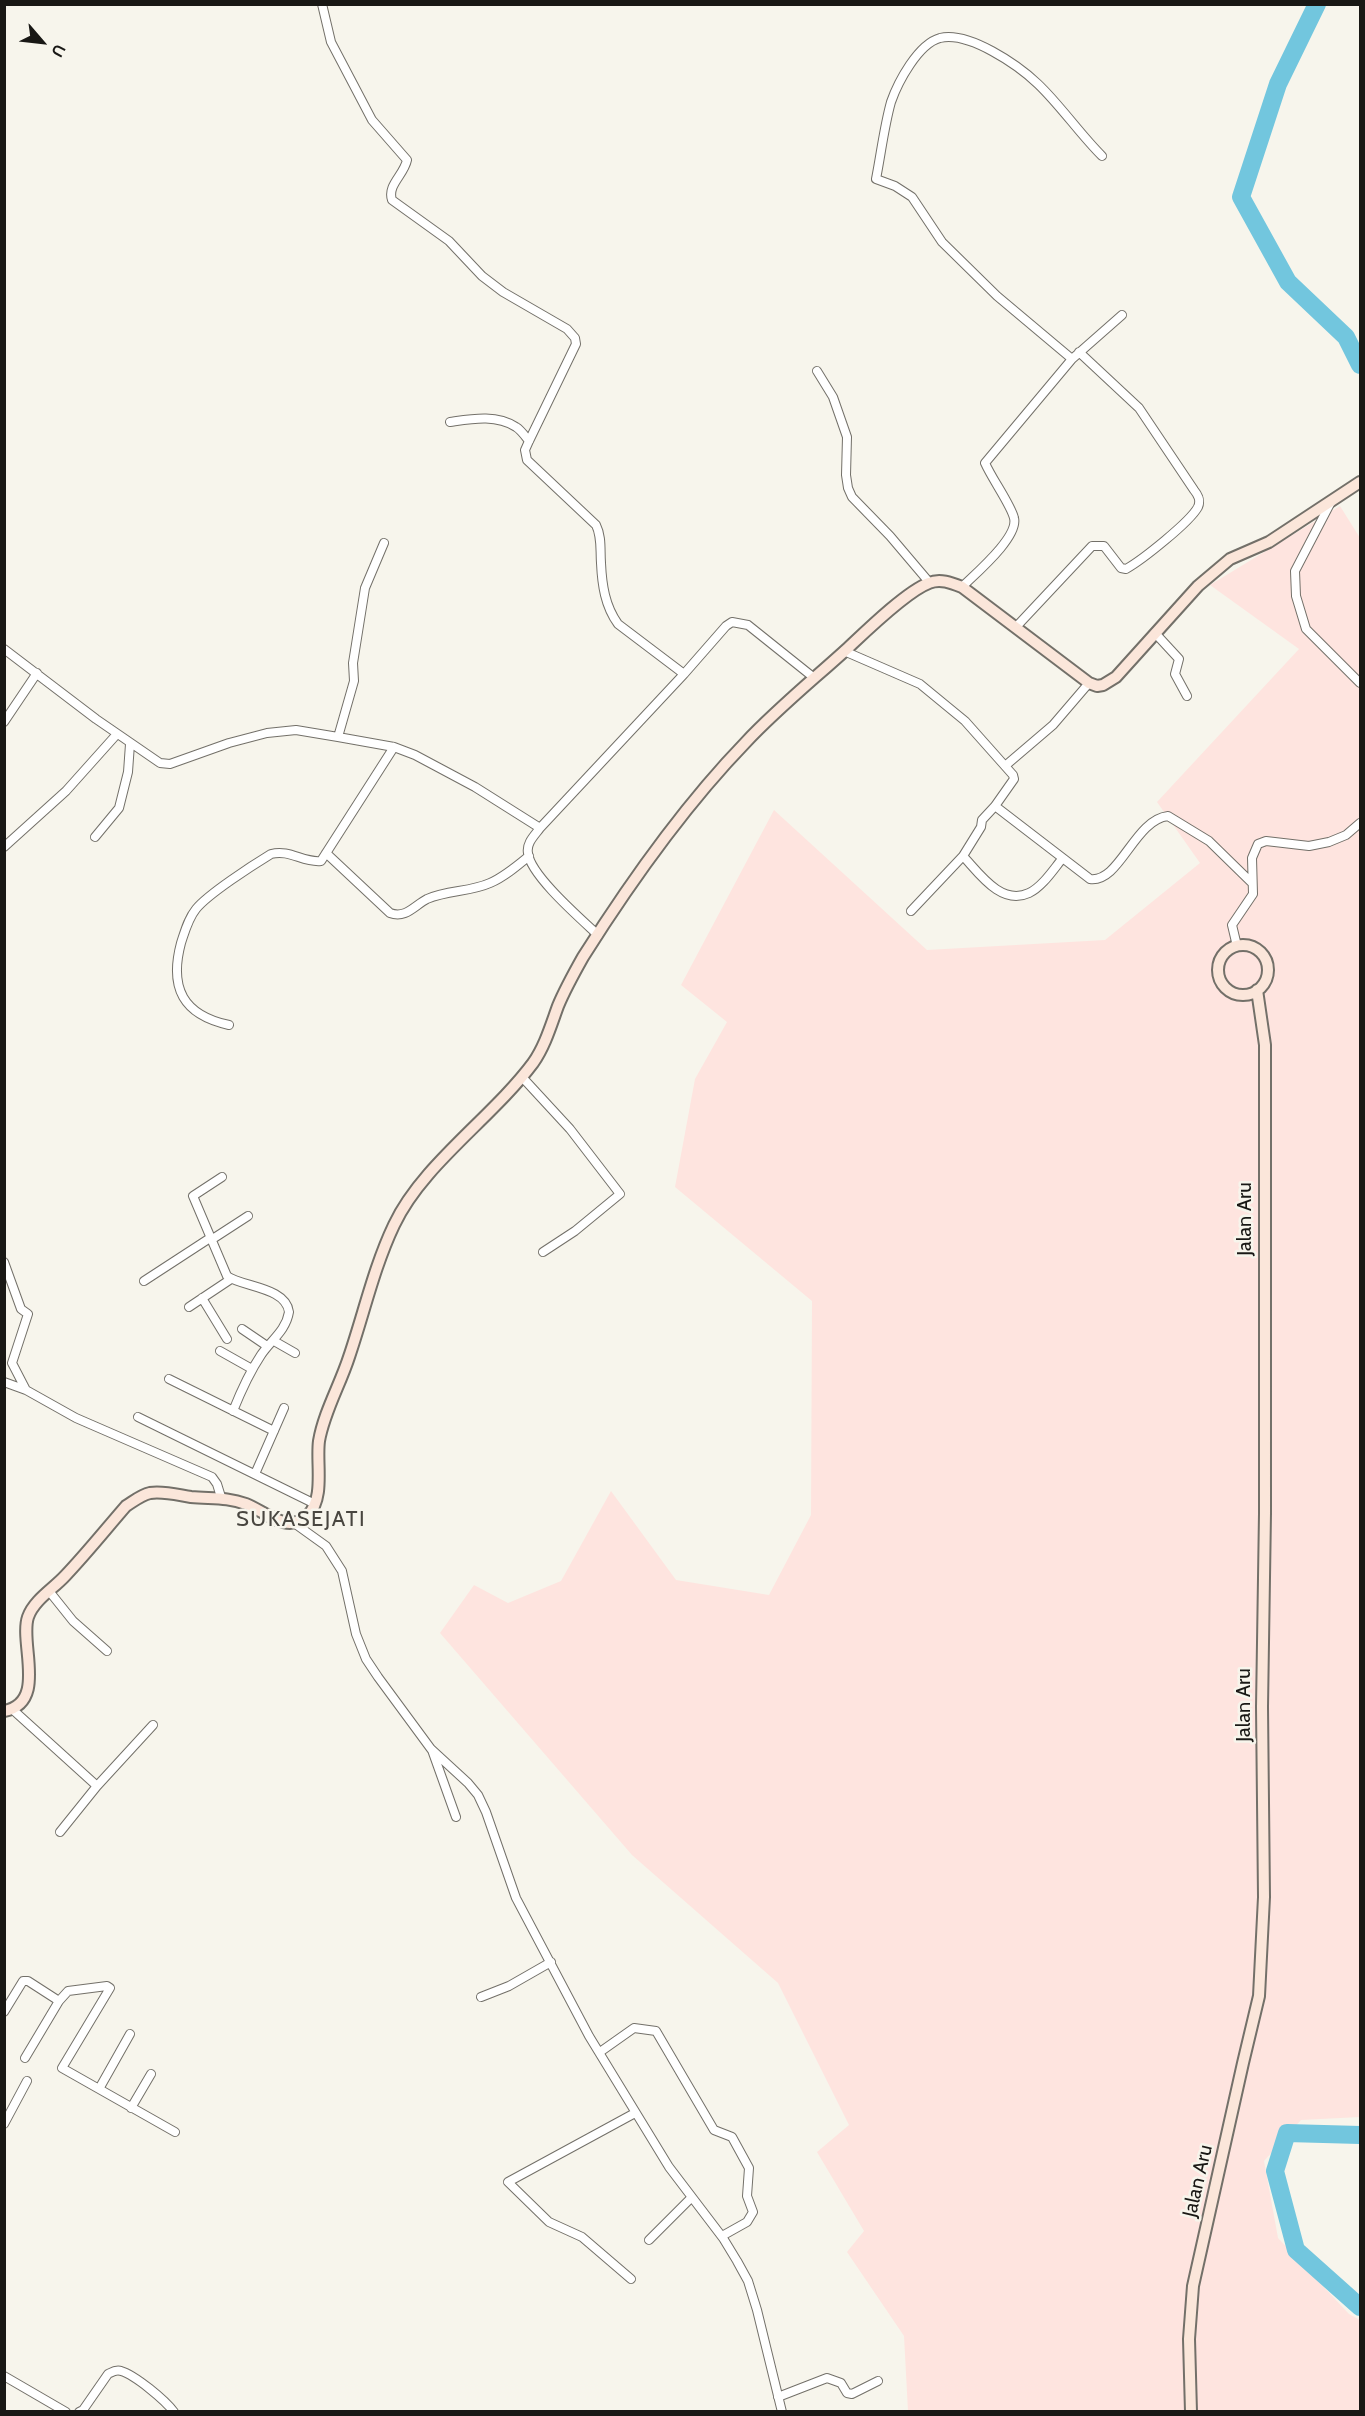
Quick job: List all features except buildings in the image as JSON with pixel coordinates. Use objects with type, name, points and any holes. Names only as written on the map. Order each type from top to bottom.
[{"type":"street","points":[[322,4],[331,42],[372,120],[407,160],[406,167],[392,189],[392,200],[448,241],[482,276],[503,292],[567,329],[575,338],[576,344],[525,450],[527,460],[572,500],[598,529],[604,594],[611,614],[629,634],[684,674]]},
{"type":"street","points":[[1072,359],[997,296],[942,242],[912,197],[895,186],[876,179],[891,104],[900,80],[913,61],[938,38],[949,37],[971,42],[1014,65],[1055,101],[1102,156]]},
{"type":"street","points":[[962,587],[1008,540],[1013,529],[1014,518],[985,463],[1072,359],[1122,315]]},
{"type":"street","points":[[1016,627],[1092,546],[1104,546],[1121,568],[1126,569],[1182,525],[1199,505],[1199,499],[1190,482],[1139,408],[1080,352]]},
{"type":"street","points":[[818,371],[833,397],[847,437],[846,475],[852,497],[890,536],[929,582]]},
{"type":"street","points":[[450,422],[482,418],[501,421],[516,427],[529,441]]},
{"type":"street","points":[[97,1786],[8,1710],[20,1702],[28,1685],[27,1619],[36,1604],[126,1506],[146,1494],[221,1497],[245,1503],[285,1523],[294,1523],[308,1516],[315,1504],[319,1442],[324,1420],[348,1361],[375,1271],[394,1224],[417,1187],[522,1077],[536,1059],[567,986],[598,935],[662,841],[702,789],[747,741],[813,677],[929,582],[940,581],[962,587],[1089,682],[1097,686],[1103,685],[1116,677],[1198,586],[1230,559],[1269,542],[1360,482]]},
{"type":"street","points":[[1331,502],[1295,571],[1296,596],[1306,629],[1360,683]]},
{"type":"street","points":[[338,737],[354,681],[353,663],[365,588],[384,543]]},
{"type":"street","points":[[598,935],[558,896],[529,856],[528,846],[540,828],[732,622],[747,625],[813,677]]},
{"type":"street","points":[[1155,633],[1179,659],[1175,674],[1187,696]]},
{"type":"street","points":[[4,649],[130,744],[160,763],[165,764],[267,733],[296,730],[338,737],[394,747],[442,768],[540,828]]},
{"type":"street","points":[[844,651],[920,684],[965,721],[1014,777],[982,820],[981,827],[963,856],[911,910]]},
{"type":"street","points":[[4,722],[37,673]]},
{"type":"street","points":[[1005,766],[1053,725],[1089,682]]},
{"type":"street","points":[[4,847],[66,792],[117,734]]},
{"type":"street","points":[[95,837],[119,808],[128,772],[130,744]]},
{"type":"street","points":[[229,1025],[204,1018],[184,1000],[180,993],[177,977],[178,954],[190,917],[204,900],[271,854],[284,851],[317,862],[321,861],[394,747]]},
{"type":"street","points":[[994,806],[1090,879],[1101,878],[1119,862],[1146,827],[1159,818],[1168,816],[1209,841],[1252,883]]},
{"type":"street","points":[[1237,946],[1232,925],[1253,894],[1251,858],[1258,844],[1266,841],[1309,846],[1329,842],[1346,836],[1360,823]]},
{"type":"street","points":[[326,853],[390,913],[396,915],[403,914],[424,900],[438,895],[473,889],[491,883],[529,856]]},
{"type":"street","points":[[963,856],[993,887],[1003,893],[1019,896],[1030,893],[1040,885],[1062,859]]},
{"type":"street","points":[[1237,946],[1252,947],[1264,956],[1267,963],[1266,978],[1257,990],[1248,994],[1231,992],[1220,979],[1218,970],[1223,955],[1237,946]]},
{"type":"street","name":"Jalan Aru","points":[[1191,2412],[1190,2339],[1193,2286],[1253,2027],[1262,1968],[1265,1045],[1263,1017],[1257,990]]},
{"type":"street","points":[[522,1077],[570,1129],[620,1194],[574,1231],[543,1252]]},
{"type":"street","points":[[222,1178],[193,1197],[227,1276],[256,1285],[288,1306],[288,1317],[274,1341],[267,1346],[252,1369],[233,1411]]},
{"type":"street","points":[[144,1281],[248,1216]]},
{"type":"street","points":[[4,1262],[21,1309],[28,1314],[12,1363],[26,1390]]},
{"type":"street","points":[[189,1306],[231,1279]]},
{"type":"street","points":[[202,1298],[227,1339]]},
{"type":"street","points":[[242,1329],[267,1346]]},
{"type":"street","points":[[274,1341],[295,1353]]},
{"type":"street","points":[[220,1351],[252,1369]]},
{"type":"street","points":[[169,1379],[274,1431]]},
{"type":"street","points":[[4,1382],[26,1390],[76,1418],[212,1476],[220,1490],[221,1497]]},
{"type":"street","points":[[255,1474],[284,1408]]},
{"type":"street","points":[[138,1417],[315,1504]]},
{"type":"street","points":[[294,1523],[319,1540],[342,1570],[356,1634],[366,1659],[431,1749],[478,1795],[516,1898],[589,2036],[635,2113],[691,2198],[722,2236],[748,2281],[782,2412]]},
{"type":"street","points":[[49,1592],[73,1621],[107,1651]]},
{"type":"street","points":[[60,1832],[97,1786],[153,1725]]},
{"type":"street","points":[[431,1749],[456,1817]]},
{"type":"street","points":[[481,1997],[509,1986],[551,1962]]},
{"type":"street","points":[[4,2012],[23,1981],[28,1981],[59,2001]]},
{"type":"street","points":[[25,2058],[59,2001],[68,1991],[107,1986],[110,1992],[62,2068],[175,2132]]},
{"type":"street","points":[[600,2052],[634,2028],[656,2031],[714,2130],[732,2137],[749,2168],[750,2175],[746,2187],[753,2212],[747,2222],[722,2236]]},
{"type":"street","points":[[99,2089],[130,2034]]},
{"type":"street","points":[[131,2108],[151,2074]]},
{"type":"street","points":[[4,2124],[27,2080]]},
{"type":"street","points":[[631,2279],[582,2237],[549,2222],[508,2182],[635,2113]]},
{"type":"street","points":[[649,2240],[691,2198]]},
{"type":"street","points":[[80,2412],[108,2374],[114,2371],[121,2371],[138,2381],[160,2397],[174,2412]]},
{"type":"street","points":[[4,2376],[66,2412]]},
{"type":"street","points":[[778,2397],[827,2378],[841,2383],[847,2393],[852,2394],[878,2381]]},
{"type":"shaded area","points":[[1340,506],[1360,538],[1360,2117],[1301,2120],[1264,2161],[1278,2238],[1349,2314],[1360,2320],[1360,2411],[908,2411],[904,2336],[847,2252],[864,2231],[817,2152],[849,2125],[778,1983],[632,1855],[440,1633],[474,1585],[508,1603],[561,1581],[611,1491],[676,1580],[769,1595],[811,1515],[812,1301],[675,1187],[695,1079],[727,1022],[681,985],[774,810],[927,950],[1105,940],[1200,863],[1157,802],[1299,649],[1210,585]]},
{"type":"waterway","points":[[1317,4],[1278,84],[1241,197],[1288,282],[1346,337],[1360,365]]},
{"type":"waterway","points":[[1360,2135],[1287,2133],[1275,2171],[1296,2250],[1360,2307]]},
{"type":"district","name":"SUKASEJATI","points":[[301,1520]]}]
